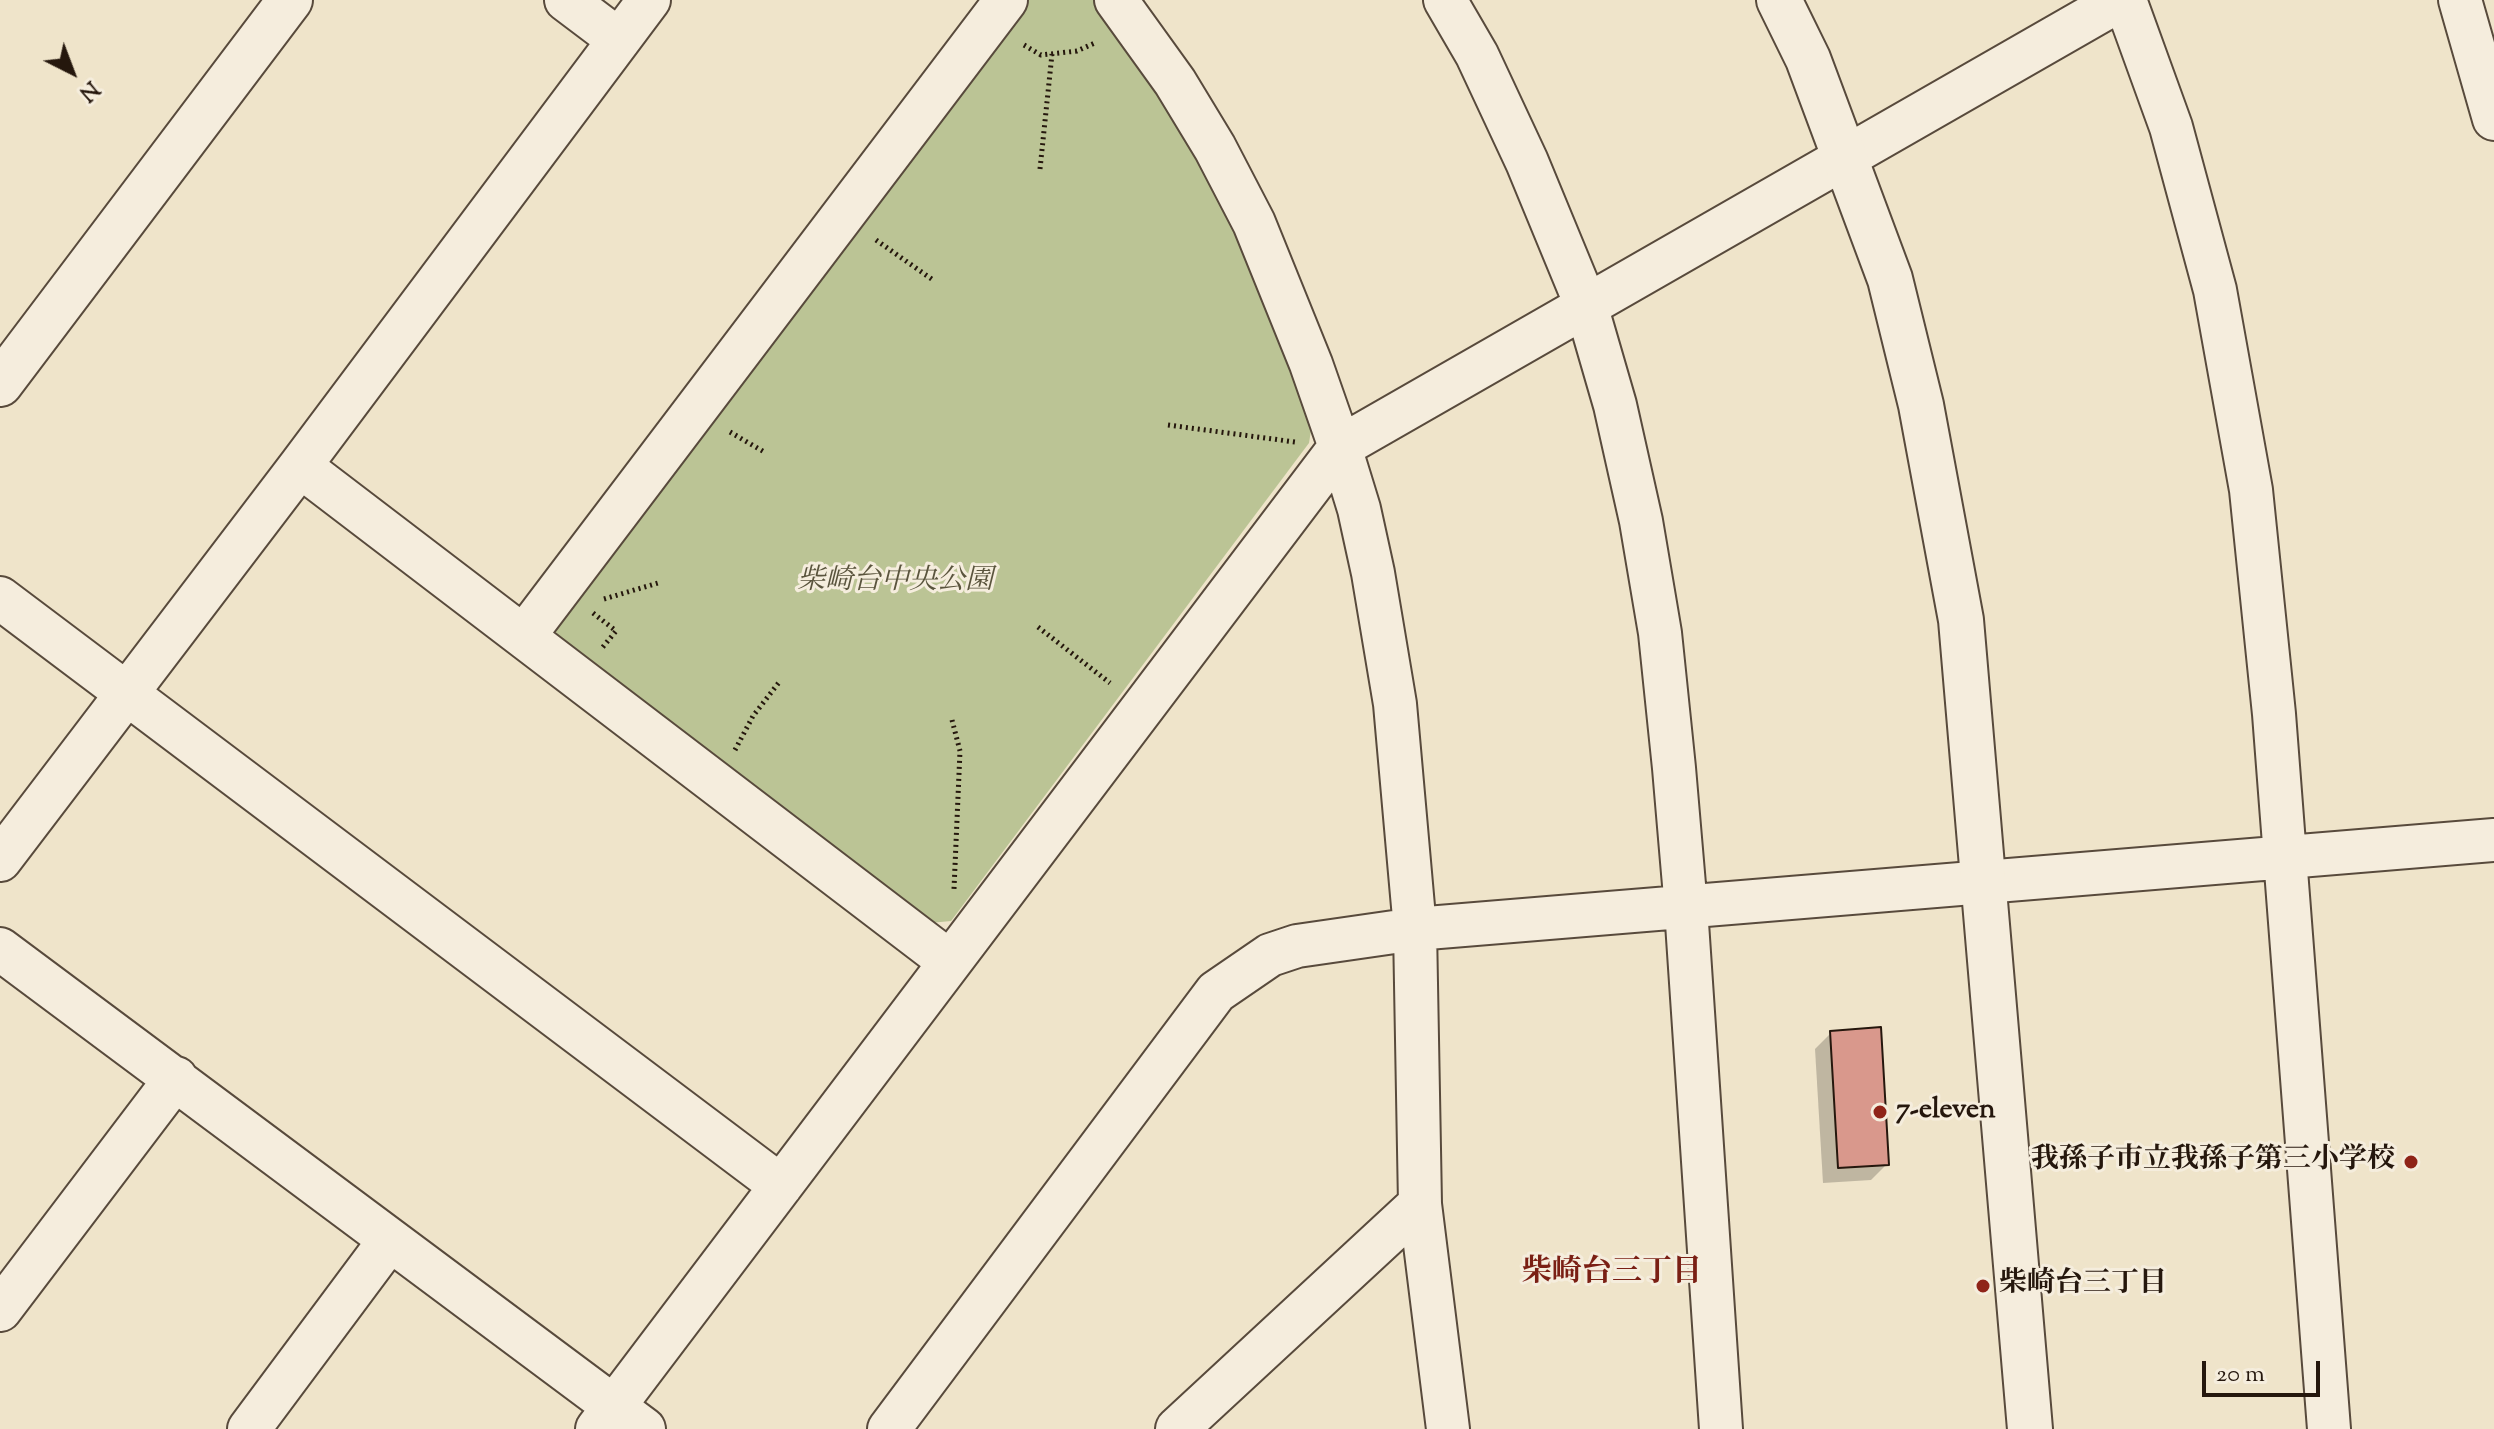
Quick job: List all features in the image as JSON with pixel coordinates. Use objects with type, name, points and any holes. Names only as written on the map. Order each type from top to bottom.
[{"type":"street","points":[[0,384],[290,0]]},
{"type":"street","points":[[566,0],[619,40]]},
{"type":"street","points":[[0,860],[649,0]]},
{"type":"street","points":[[1445,0],[1477,55],[1527,162],[1586,305],[1622,434],[1641,521],[1660,633],[1686,908],[1721,1429]]},
{"type":"street","points":[[1779,0],[1808,59],[1890,279],[1921,405],[1961,620],[2030,1429]]},
{"type":"street","points":[[0,949],[176,1078],[389,1241],[618,1422],[781,1186],[1340,447],[2123,0],[2171,127],[2215,290],[2251,490],[2274,714],[2329,1429]]},
{"type":"street","points":[[2460,0],[2494,119]]},
{"type":"street","points":[[524,636],[996,13]]},
{"type":"street","points":[[1126,14],[1175,82],[1215,148],[1254,223],[1311,364],[1359,509],[1386,637],[1395,704],[1415,929],[1420,1204],[1448,1429]]},
{"type":"street","points":[[300,466],[950,962]]},
{"type":"street","points":[[0,598],[781,1186]]},
{"type":"street","points":[[889,1429],[1216,992],[1270,955],[1415,929],[2494,840]]},
{"type":"street","points":[[0,1310],[176,1078]]},
{"type":"street","points":[[1177,1429],[1420,1204]]},
{"type":"street","points":[[249,1429],[389,1241]]},
{"type":"path","points":[[996,13],[1041,55],[1077,51],[1126,14]]},
{"type":"path","points":[[1040,169],[1052,54]]},
{"type":"path","points":[[842,216],[933,280]]},
{"type":"path","points":[[1168,425],[1340,447]]},
{"type":"path","points":[[720,426],[766,453]]},
{"type":"path","points":[[1038,627],[1142,708]]},
{"type":"path","points":[[717,783],[753,716],[780,681]]},
{"type":"path","points":[[950,962],[960,751],[952,720]]},
{"type":"green space","name":"柴崎台中央公園","points":[[1028,0],[1093,0],[1158,93],[1235,226],[1312,424],[1309,443],[951,921],[930,923],[557,640],[555,622]]},
{"type":"building","points":[[1881,1027],[1889,1165],[1838,1168],[1830,1031]]},
{"type":"place","name":"7-eleven","points":[[1880,1112]]},
{"type":"place","name":"我孫子市立我孫子第三小学校","points":[[2411,1162]]},
{"type":"place","name":"柴崎台三丁目","points":[[1983,1286]]},
{"type":"district","name":"柴崎台三丁目","points":[[1612,1275]]}]
